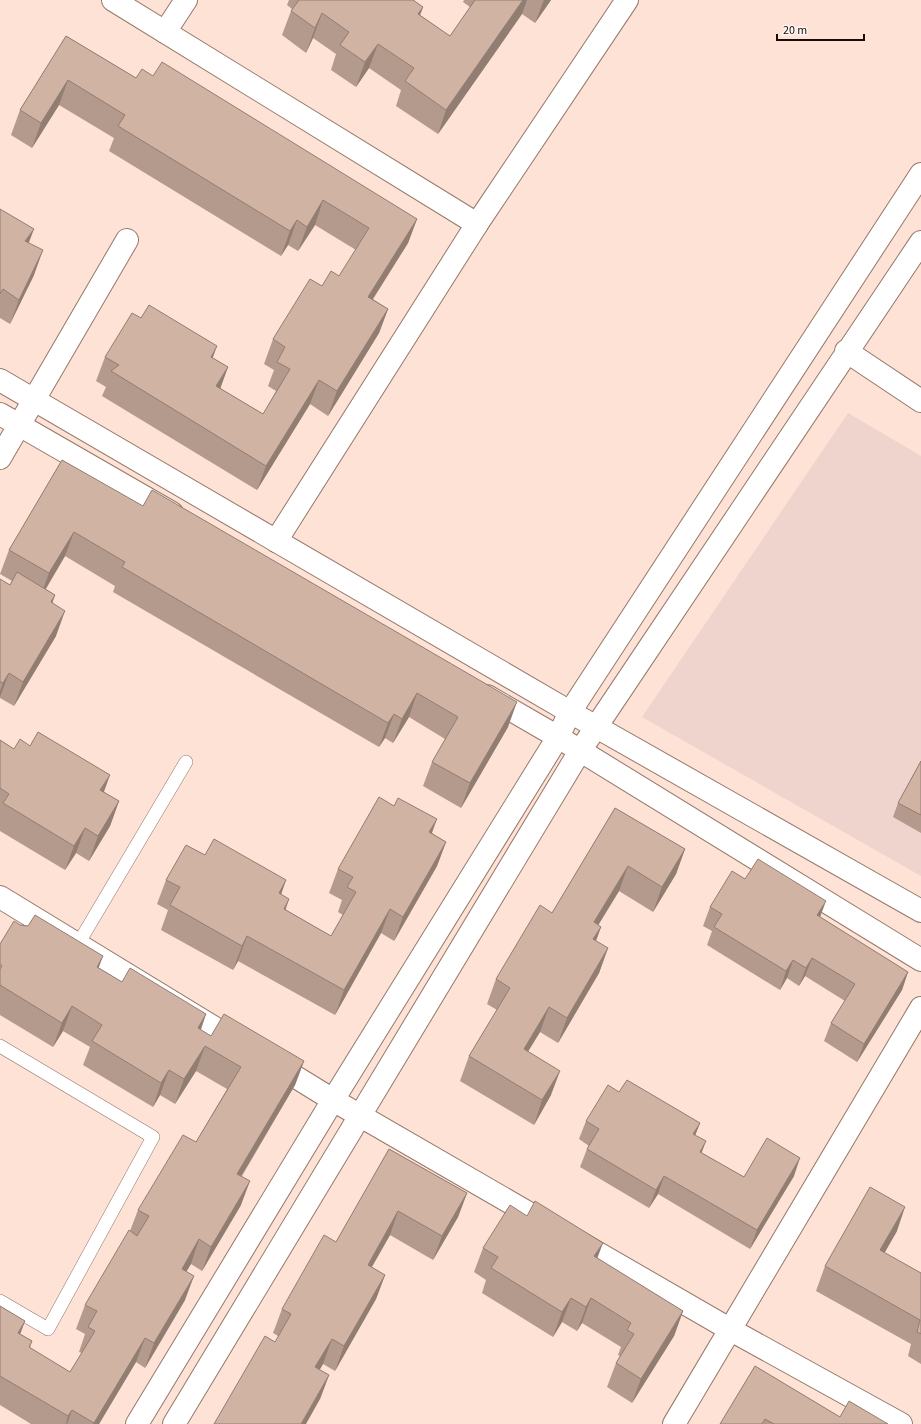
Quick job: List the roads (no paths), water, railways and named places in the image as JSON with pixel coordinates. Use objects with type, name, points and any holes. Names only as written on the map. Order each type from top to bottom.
[{"type":"street","points":[[113,0],[477,224]]},
{"type":"street","points":[[166,32],[186,0]]},
{"type":"street","points":[[276,541],[477,224],[626,0]]},
{"type":"street","points":[[137,1424],[333,1100],[558,737],[570,712],[921,174]]},
{"type":"street","points":[[0,458],[127,240]]},
{"type":"street","points":[[174,1424],[580,751],[846,351],[921,242]]},
{"type":"street","points":[[846,351],[921,401]]},
{"type":"street","points":[[0,380],[596,727],[921,911]]},
{"type":"street","points":[[0,414],[192,525]]},
{"type":"street","points":[[468,685],[558,737],[921,960]]},
{"type":"street","points":[[0,897],[333,1100],[731,1330],[901,1424]]},
{"type":"street","points":[[674,1424],[921,1008]]},
{"type":"lane","points":[[78,944],[186,762]]},
{"type":"lane","points":[[0,1046],[153,1137],[48,1329],[0,1301]]}]
